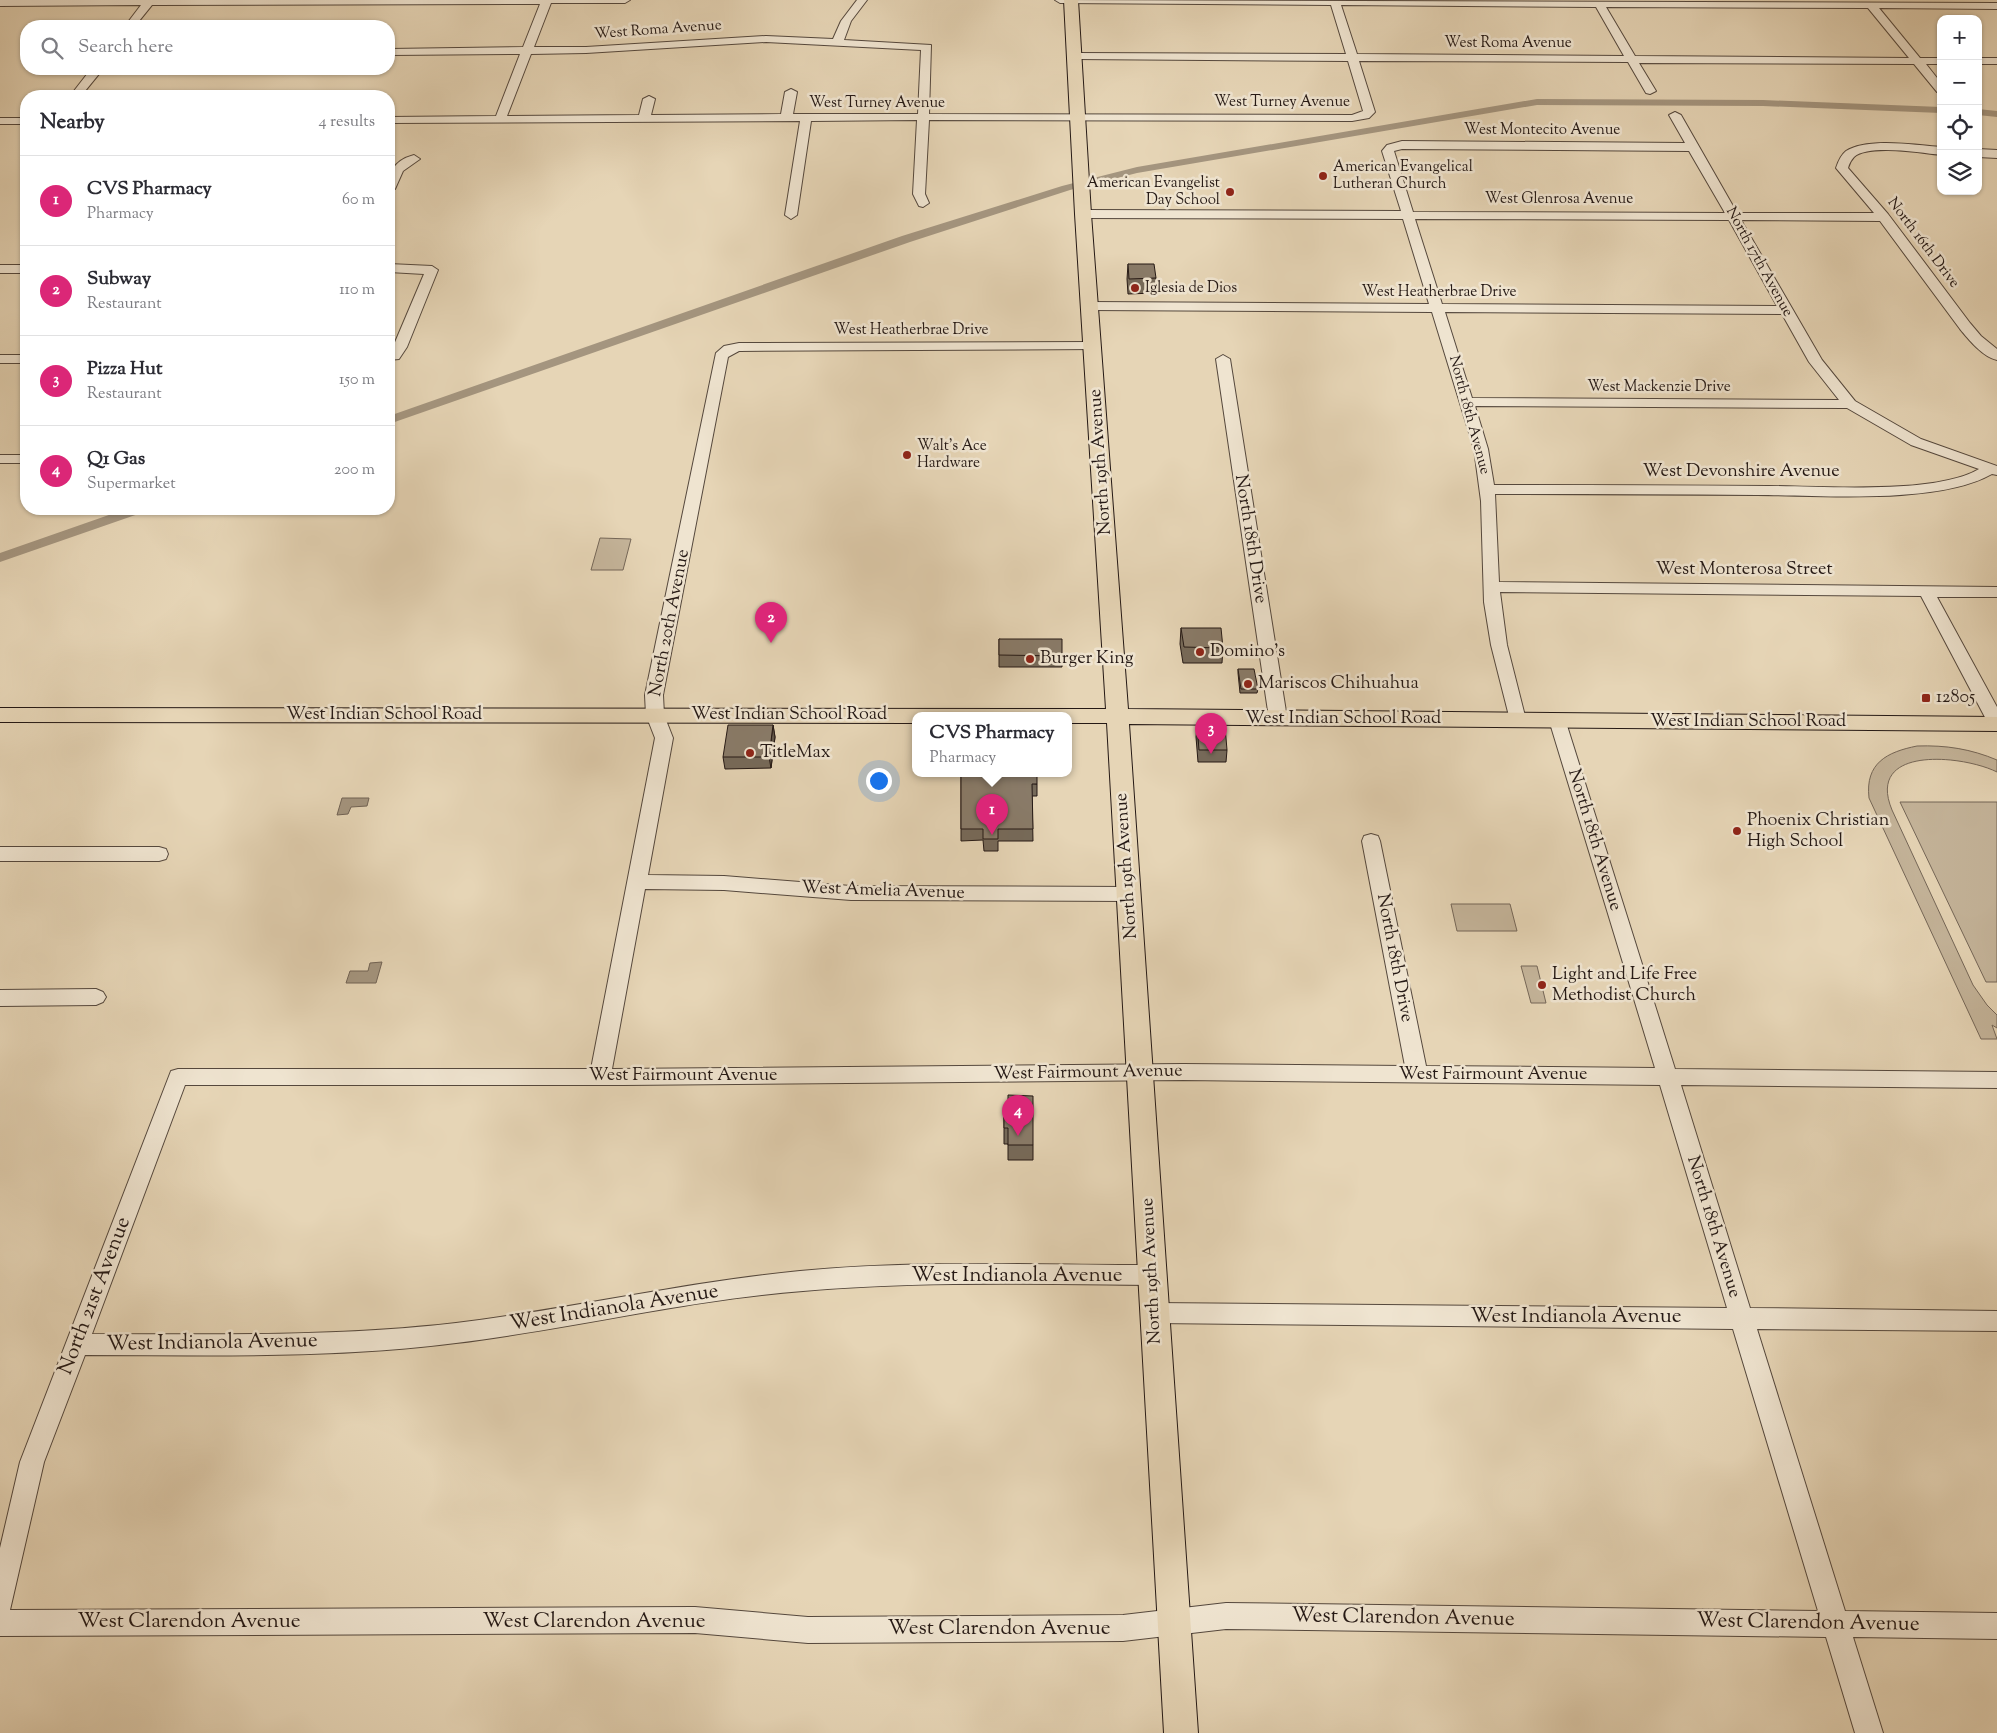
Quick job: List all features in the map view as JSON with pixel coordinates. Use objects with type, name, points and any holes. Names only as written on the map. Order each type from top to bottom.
[{"type":"main road","name":"North 19th Avenue","points":[[1071,0],[1081,184],[1094,346],[1118,716],[1181,1733]]},
{"type":"main road","name":"West Indian School Road","points":[[0,715],[912,716]]},
{"type":"main road","name":"West Indian School Road","points":[[1072,716],[1997,724]]},
{"type":"street","points":[[5,5],[149,2],[625,0]]},
{"type":"street","points":[[838,41],[846,21],[862,0]]},
{"type":"street","points":[[1060,0],[1997,6]]},
{"type":"street","points":[[500,120],[547,1]]},
{"type":"street","points":[[135,20],[149,2]]},
{"type":"street","points":[[1335,2],[1369,112],[1365,116]]},
{"type":"street","points":[[1598,2],[1650,91]]},
{"type":"street","points":[[1871,5],[1937,85]]},
{"type":"street","name":"West Roma Avenue","points":[[395,52],[634,48],[766,39],[838,41],[927,47]]},
{"type":"street","points":[[923,202],[919,194],[927,47]]},
{"type":"street","name":"West Roma Avenue","points":[[1075,56],[1937,61]]},
{"type":"street","points":[[1982,61],[1997,61]]},
{"type":"street","points":[[80,90],[92,75]]},
{"type":"street","points":[[786,119],[790,92]]},
{"type":"street","points":[[644,118],[649,99]]},
{"type":"street","name":"North 17th Avenue","points":[[1675,115],[1816,362],[1850,404]]},
{"type":"street","name":"West Turney Avenue","points":[[395,120],[1078,117],[1352,118],[1365,116]]},
{"type":"street","points":[[790,215],[806,118]]},
{"type":"street","points":[[0,121],[20,121]]},
{"type":"street","name":"West Montecito Avenue","points":[[1391,147],[1693,147]]},
{"type":"street","name":"North 18th Avenue","points":[[1391,147],[1388,151],[1468,402],[1481,449],[1488,489],[1491,586],[1499,645],[1517,720]]},
{"type":"street","name":"North 16th Drive","points":[[1937,151],[1886,148],[1861,151],[1852,153],[1846,158],[1842,168],[1884,217],[1965,326],[1976,339],[1997,356]]},
{"type":"street","points":[[1982,153],[1997,154]]},
{"type":"street","points":[[395,176],[398,169],[414,159]]},
{"type":"street","name":"West Glenrosa Avenue","points":[[1083,214],[1884,217]]},
{"type":"street","points":[[395,268],[432,270],[400,348],[395,352]]},
{"type":"street","points":[[0,269],[20,269]]},
{"type":"street","name":"West Heatherbrae Drive","points":[[1090,306],[1787,310]]},
{"type":"street","name":"West Heatherbrae Drive","points":[[729,349],[739,347],[1094,346]]},
{"type":"street","name":"North 20th Avenue","points":[[600,1077],[664,738],[655,715],[654,695],[722,356],[729,349]]},
{"type":"street","points":[[0,359],[20,359]]},
{"type":"street","name":"North 18th Drive","points":[[1223,359],[1278,718]]},
{"type":"street","name":"West Mackenzie Drive","points":[[1468,402],[1850,404]]},
{"type":"street","points":[[1850,404],[1916,442],[1994,470]]},
{"type":"street","points":[[0,460],[20,459]]},
{"type":"street","name":"West Devonshire Avenue","points":[[1488,489],[1874,491],[1948,486],[1971,480],[1994,470]]},
{"type":"street","name":"West Monterosa Street","points":[[1491,586],[1511,589],[1997,592]]},
{"type":"street","points":[[1926,591],[1997,724]]},
{"type":"street","name":"North 18th Avenue","points":[[1558,720],[1740,1319],[1869,1733]]},
{"type":"street","name":"North 18th Drive","points":[[1371,841],[1417,1074]]},
{"type":"street","points":[[0,854],[159,854]]},
{"type":"street","name":"West Amelia Avenue","points":[[637,882],[724,883],[851,893],[1128,894]]},
{"type":"street","points":[[0,998],[96,997]]},
{"type":"street","name":"West Fairmount Avenue","points":[[178,1078],[1140,1073],[1997,1080]]},
{"type":"street","name":"North 21st Avenue","points":[[0,1604],[32,1462],[178,1078]]},
{"type":"street","name":"West Indianola Avenue","points":[[76,1344],[306,1343],[455,1334],[567,1318],[720,1290],[800,1281],[944,1276],[1153,1275]]},
{"type":"street","name":"West Indianola Avenue","points":[[1154,1312],[1997,1321]]},
{"type":"street","name":"West Clarendon Avenue","points":[[0,1623],[695,1620],[818,1630],[1123,1628],[1226,1616],[1997,1626]]},
{"type":"shaded area","points":[[600,538],[631,539],[623,570],[591,570]]},
{"type":"shaded area","points":[[1917,746],[1938,746],[1958,749],[1978,753],[1997,760],[1997,772],[1982,766],[1962,762],[1942,759],[1922,760],[1904,765],[1892,774],[1887,789],[1892,810],[1973,985],[1987,1005],[1997,1015],[1997,1028],[1992,1025],[1997,1039],[1981,1039],[1869,798],[1871,776],[1880,761],[1896,752]]},
{"type":"shaded area","points":[[342,798],[369,798],[367,806],[351,807],[348,814],[337,815]]},
{"type":"shaded area","points":[[1900,802],[1997,802],[1997,982],[1986,982]]},
{"type":"shaded area","points":[[1451,904],[1510,904],[1517,931],[1457,931]]},
{"type":"shaded area","points":[[382,962],[376,983],[346,983],[350,971],[368,971],[370,963]]},
{"type":"shaded area","points":[[1521,966],[1537,966],[1546,1003],[1531,1003]]},
{"type":"building","points":[[1128,264],[1154,264],[1156,278],[1129,279]]},
{"type":"building","points":[[1181,628],[1221,628],[1223,648],[1184,647]]},
{"type":"building","points":[[999,639],[1062,639],[1062,656],[999,655]]},
{"type":"building","name":"Mariscos Chihuahua","points":[[1238,669],[1254,669],[1258,689],[1241,689]]},
{"type":"building","points":[[728,725],[773,725],[769,757],[723,757]]},
{"type":"building","points":[[1197,725],[1225,726],[1227,750],[1199,750]]},
{"type":"building","points":[[961,777],[1037,777],[1037,784],[1032,784],[1033,829],[998,829],[998,839],[983,839],[983,829],[961,829]]},
{"type":"building","points":[[1008,1095],[1033,1096],[1033,1145],[1008,1145],[1008,1128],[1004,1128],[1004,1112],[1008,1112]]},
{"type":"waterway","points":[[395,418],[906,239],[1066,188],[1137,170],[1537,102],[1763,103],[1937,110]]},
{"type":"waterway","points":[[1982,112],[1997,114]]},
{"type":"waterway","points":[[0,558],[122,515]]},
{"type":"place","name":"American Evangelical Lutheran Church","points":[[1323,176]]},
{"type":"place","name":"American Evangelist Day School","points":[[1230,192]]},
{"type":"place","name":"Iglesia de Dios","points":[[1135,288]]},
{"type":"place","name":"Walt's Ace Hardware","points":[[907,455]]},
{"type":"place","name":"Subway","points":[[771,643]]},
{"type":"place","name":"Domino's","points":[[1200,652]]},
{"type":"place","name":"Burger King","points":[[1030,659]]},
{"type":"place","name":"Mariscos Chihuahua","points":[[1248,684]]},
{"type":"place","name":"12805","points":[[1926,698]]},
{"type":"place","name":"TitleMax","points":[[750,753]]},
{"type":"place","name":"Pizza Hut","points":[[1211,754]]},
{"type":"place","name":"Phoenix Christian High School","points":[[1737,831]]},
{"type":"place","name":"CVS Pharmacy","points":[[992,835]]},
{"type":"place","name":"Light and Life Free Methodist Church","points":[[1542,985]]},
{"type":"place","name":"Q1 Gas","points":[[1018,1136]]}]
